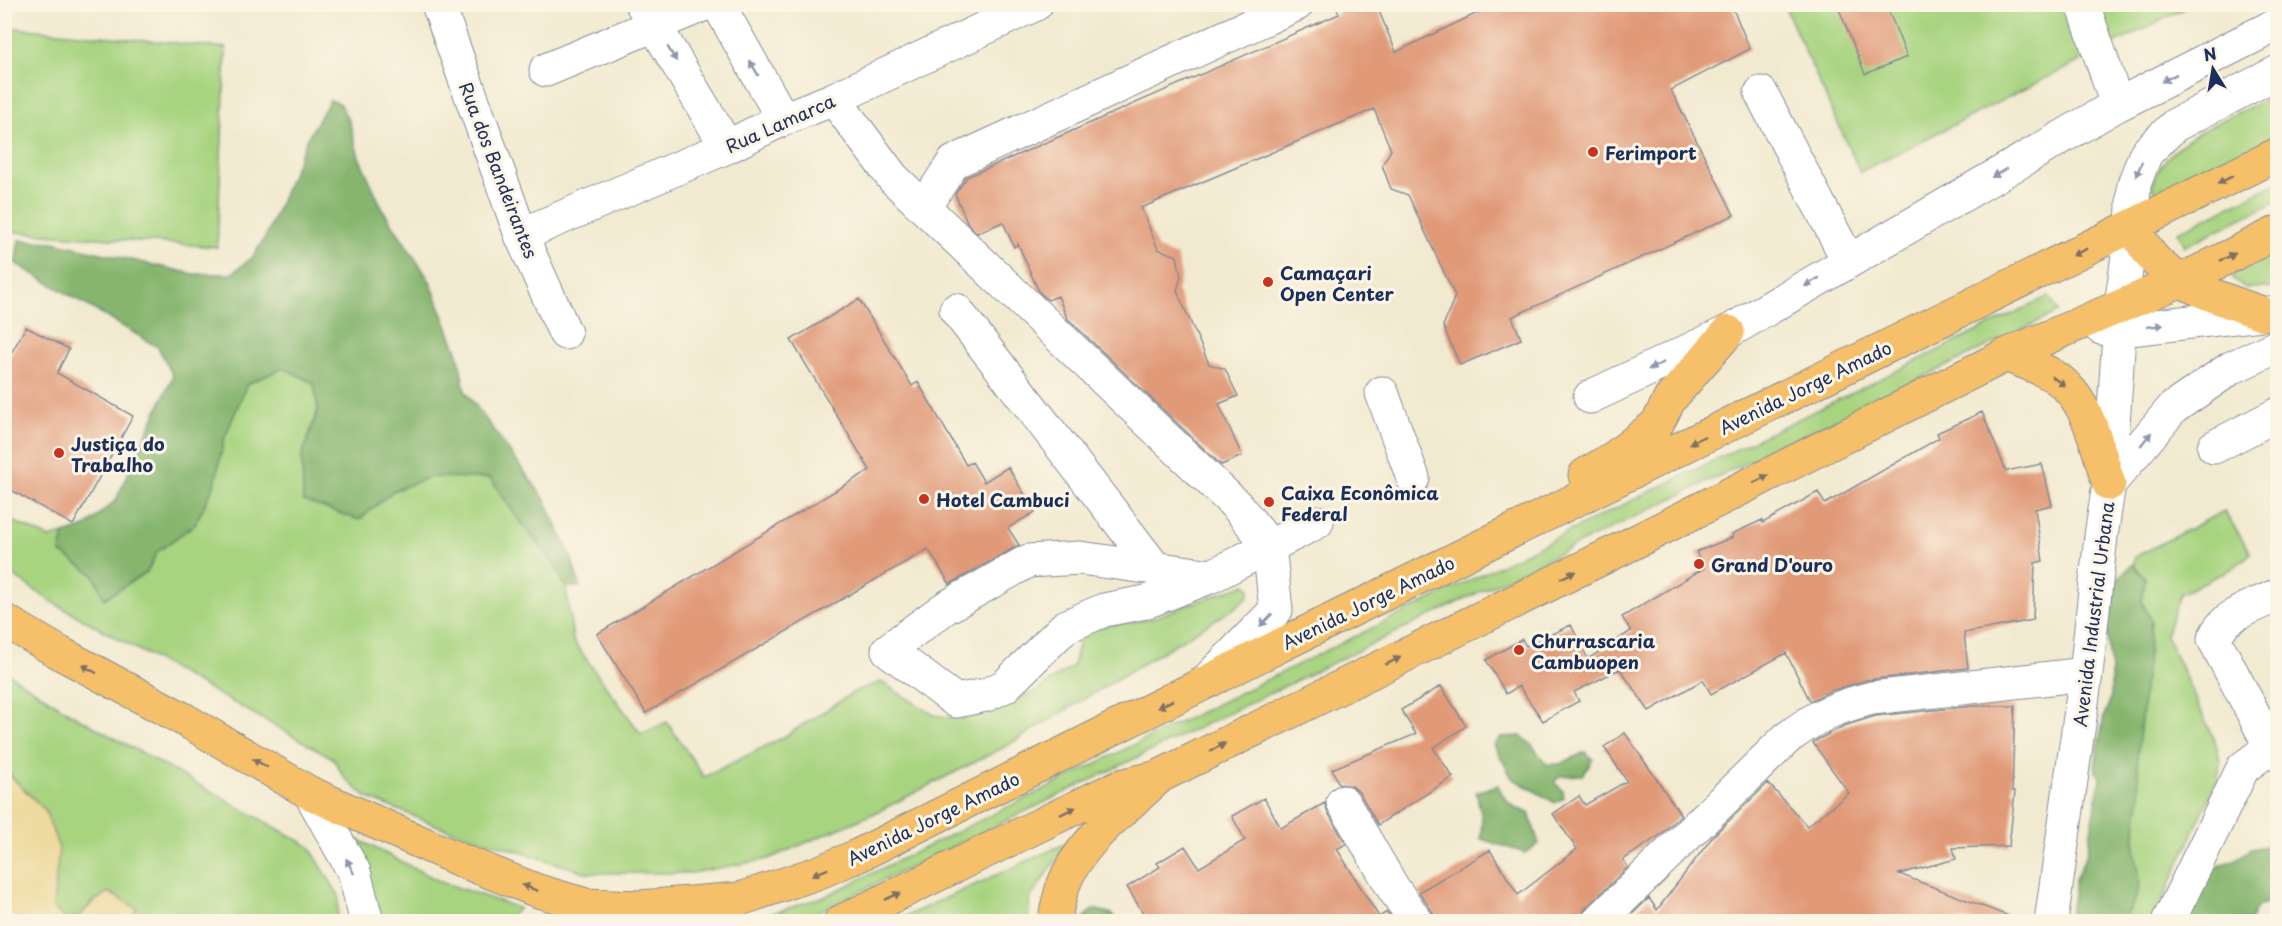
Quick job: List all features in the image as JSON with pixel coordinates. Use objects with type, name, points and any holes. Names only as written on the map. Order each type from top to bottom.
[{"type":"main road","name":"Avenida Jorge Amado","points":[[4,620],[60,653],[185,720],[310,793],[460,860],[538,891],[573,913],[740,899],[817,873],[867,851],[2277,154]]},
{"type":"main road","points":[[2132,227],[2153,258],[2168,272],[2205,291],[2271,312]]},
{"type":"main road","points":[[840,921],[1119,786],[1161,776],[2006,356],[2076,326],[2121,318],[2182,280],[2277,232]]},
{"type":"main road","points":[[1285,643],[1352,596],[1615,458],[1656,424],[1670,399],[1728,332]]},
{"type":"main road","points":[[2006,356],[2048,374],[2063,383],[2073,394],[2084,410],[2109,484]]},
{"type":"main road","points":[[1054,921],[1063,885],[1078,858],[1099,834],[1161,776]]},
{"type":"street","name":"Rua dos Bandeirantes","points":[[438,4],[521,235],[565,333]]},
{"type":"street","points":[[546,70],[648,15],[705,4]]},
{"type":"street","points":[[718,4],[783,119]]},
{"type":"street","name":"Rua Lamarca","points":[[521,235],[728,147],[783,119],[834,99],[1036,4]]},
{"type":"street","points":[[924,207],[954,162],[1297,4]]},
{"type":"street","points":[[2083,4],[2117,105]]},
{"type":"street","points":[[648,15],[728,147]]},
{"type":"street","points":[[1590,397],[1728,332],[2117,105],[2277,24]]},
{"type":"street","points":[[2271,312],[2121,318],[2132,227],[2134,184],[2146,153],[2175,124],[2277,72]]},
{"type":"street","points":[[1761,93],[1848,260]]},
{"type":"street","points":[[834,99],[893,178],[1229,499],[1269,545],[1276,610],[1201,686]]},
{"type":"street","points":[[956,310],[1155,568]]},
{"type":"street","name":"Avenida Industrial Urbana","points":[[2051,921],[2086,674],[2109,484],[2121,318]]},
{"type":"street","points":[[2109,484],[2173,408],[2231,368],[2277,346]]},
{"type":"street","points":[[1382,393],[1413,478]]},
{"type":"street","points":[[2214,447],[2277,414]]},
{"type":"street","points":[[1212,576],[1080,558],[1028,561],[945,608],[888,650],[956,701],[986,695],[1005,686],[1065,627],[1104,610],[1146,602],[1212,576],[1317,522]]},
{"type":"street","points":[[2168,921],[2243,768],[2274,751],[2214,639],[2217,630],[2226,619],[2277,595]]},
{"type":"street","points":[[1598,921],[1786,739],[1810,720],[1841,706],[1872,698],[2086,674]]},
{"type":"street","points":[[310,793],[354,872],[367,921]]},
{"type":"street","points":[[1343,802],[1393,888],[1416,921]]},
{"type":"green space","points":[[1784,5],[2191,5],[1860,172]]},
{"type":"green space","points":[[5,27],[226,48],[217,247],[5,231]]},
{"type":"green space","points":[[2277,95],[2277,139],[2168,192],[2158,193],[2152,186],[2159,169],[2186,141],[2223,119]]},
{"type":"green space","points":[[330,100],[339,103],[349,121],[359,157],[383,210],[430,281],[458,354],[465,391],[545,500],[571,557],[580,587],[566,587],[552,561],[519,520],[490,478],[430,477],[393,491],[359,520],[303,501],[302,456],[318,410],[314,383],[283,368],[247,384],[224,439],[215,483],[195,524],[157,552],[147,572],[104,599],[94,575],[60,552],[64,534],[85,527],[116,500],[173,376],[158,347],[15,263],[19,240],[53,242],[193,274],[231,274],[253,257],[266,236],[307,139]]},
{"type":"green space","points":[[2277,183],[2277,201],[2185,246],[2178,232]]},
{"type":"green space","points":[[2277,247],[2277,288],[2245,288],[2232,278],[2236,271]]},
{"type":"green space","points":[[2049,296],[2058,312],[799,921],[733,922],[780,911],[826,896]]},
{"type":"green space","points":[[283,368],[314,383],[318,410],[302,456],[359,520],[393,491],[430,477],[490,478],[519,520],[552,561],[566,587],[573,641],[641,734],[667,722],[704,777],[782,738],[856,691],[881,682],[934,715],[964,719],[1034,692],[1073,666],[1079,641],[1091,628],[1150,619],[1246,584],[1250,589],[1248,597],[1233,609],[1008,745],[877,812],[768,859],[692,873],[588,873],[441,827],[366,797],[344,777],[333,758],[54,603],[5,570],[6,518],[49,538],[64,534],[61,552],[94,575],[104,599],[147,572],[157,552],[195,524],[215,483],[224,439],[247,384]]},
{"type":"green space","points":[[2224,511],[2251,553],[2233,568],[2180,594],[2166,635],[2216,744],[2220,762],[2218,778],[2153,921],[2123,922],[2136,898],[2140,883],[2134,842],[2140,798],[2137,757],[2151,622],[2142,601],[2145,578],[2133,564],[2135,557]]},
{"type":"green space","points":[[2133,564],[2145,578],[2142,601],[2151,622],[2137,757],[2140,798],[2134,842],[2140,883],[2136,898],[2123,921],[2069,922],[2075,880],[2087,853],[2095,811],[2100,778],[2095,766],[2104,716],[2111,698],[2111,671],[2106,624],[2114,604],[2114,583]]},
{"type":"green space","points":[[4,671],[73,715],[309,846],[339,896],[337,921],[130,921],[136,908],[108,892],[92,902],[79,917],[65,919],[53,907],[54,884],[45,810],[5,770]]},
{"type":"green space","points":[[1521,736],[1532,745],[1546,764],[1560,764],[1585,752],[1593,759],[1583,775],[1560,776],[1554,782],[1563,791],[1564,798],[1555,803],[1512,778],[1494,745],[1501,737]]},
{"type":"green space","points":[[1498,785],[1509,803],[1529,813],[1539,844],[1525,853],[1481,839],[1482,817],[1476,792]]},
{"type":"green space","points":[[345,833],[441,882],[519,908],[506,921],[384,921]]},
{"type":"green space","points":[[1069,842],[1030,898],[1028,921],[893,922]]},
{"type":"green space","points":[[2277,844],[2277,898],[2258,906],[2250,921],[2183,922],[2204,872],[2236,859],[2251,849]]},
{"type":"green space","points":[[1093,909],[1112,914],[1118,921],[1081,921]]},
{"type":"sand","points":[[4,770],[45,810],[59,848],[53,907],[65,919],[79,917],[92,903],[108,892],[137,908],[130,921],[106,917],[103,922],[5,921]]},
{"type":"building","points":[[1335,4],[1376,4],[1396,52],[1496,4],[1731,4],[1750,49],[1671,90],[1734,215],[1512,317],[1521,339],[1460,365],[1443,326],[1455,296],[1408,195],[1391,189],[1382,165],[1391,150],[1374,109],[1141,208],[1158,249],[1177,256],[1181,276],[1177,291],[1209,364],[1225,369],[1238,396],[1219,404],[1242,456],[1221,465],[1067,318],[1058,296],[1048,300],[1039,292],[1018,244],[1014,247],[1003,222],[977,233],[968,224],[955,194],[967,177],[1339,14]]},
{"type":"building","points":[[1837,4],[1886,4],[1907,57],[1865,74]]},
{"type":"building","name":"Hotel Cambuci","points":[[859,299],[912,386],[918,382],[966,465],[972,462],[984,482],[1008,467],[1035,512],[1008,528],[1019,545],[950,584],[928,549],[646,713],[597,634],[870,470],[791,340]]},
{"type":"building","name":"Justiça do Trabalho","points":[[26,327],[69,349],[57,373],[133,416],[73,525],[4,486],[4,366]]},
{"type":"building","points":[[1982,412],[2006,471],[2042,464],[2052,505],[2035,509],[2043,561],[2035,563],[2033,620],[1964,633],[1968,668],[1867,680],[1830,691],[1810,701],[1786,653],[1711,694],[1703,680],[1649,711],[1620,669],[1574,692],[1579,701],[1543,721],[1519,686],[1506,694],[1486,660],[1522,639],[1526,646],[1571,625],[1588,659],[1631,631],[1622,617],[1704,568],[1696,552],[1733,537],[1732,534],[1762,520],[1763,523],[1818,492],[1825,504],[1939,438],[1937,433]]},
{"type":"building","points":[[1441,686],[1466,726],[1433,748],[1453,777],[1378,825],[1359,792],[1352,786],[1339,784],[1332,769],[1416,734],[1401,710]]},
{"type":"building","points":[[1973,706],[2015,706],[2012,791],[2015,791],[2009,846],[1953,848],[1956,859],[1899,874],[2016,919],[2016,921],[1625,921],[1649,898],[1657,910],[1714,835],[1768,783],[1807,826],[1849,793],[1813,743],[1817,740],[1844,726],[1875,716]]},
{"type":"building","points":[[1625,733],[1681,815],[1660,835],[1623,860],[1628,867],[1585,909],[1580,921],[1436,921],[1419,892],[1490,850],[1518,895],[1577,849],[1553,814],[1579,796],[1585,805],[1627,781],[1604,747]]},
{"type":"building","points":[[1264,798],[1281,828],[1325,803],[1327,811],[1346,844],[1337,849],[1379,917],[1387,912],[1394,921],[1148,921],[1127,887],[1160,867],[1157,863],[1185,846],[1199,868],[1245,840],[1232,816]]},
{"type":"place","name":"Ferimport","points":[[1593,152]]},
{"type":"place","name":"Camaçari Open Center","points":[[1268,282]]},
{"type":"place","name":"Justiça do Trabalho","points":[[59,453]]},
{"type":"place","name":"Hotel Cambuci","points":[[924,499]]},
{"type":"place","name":"Caixa Econômica Federal","points":[[1269,502]]},
{"type":"place","name":"Grand D'ouro","points":[[1699,564]]},
{"type":"place","name":"Churrascaria Cambuopen","points":[[1519,650]]}]
